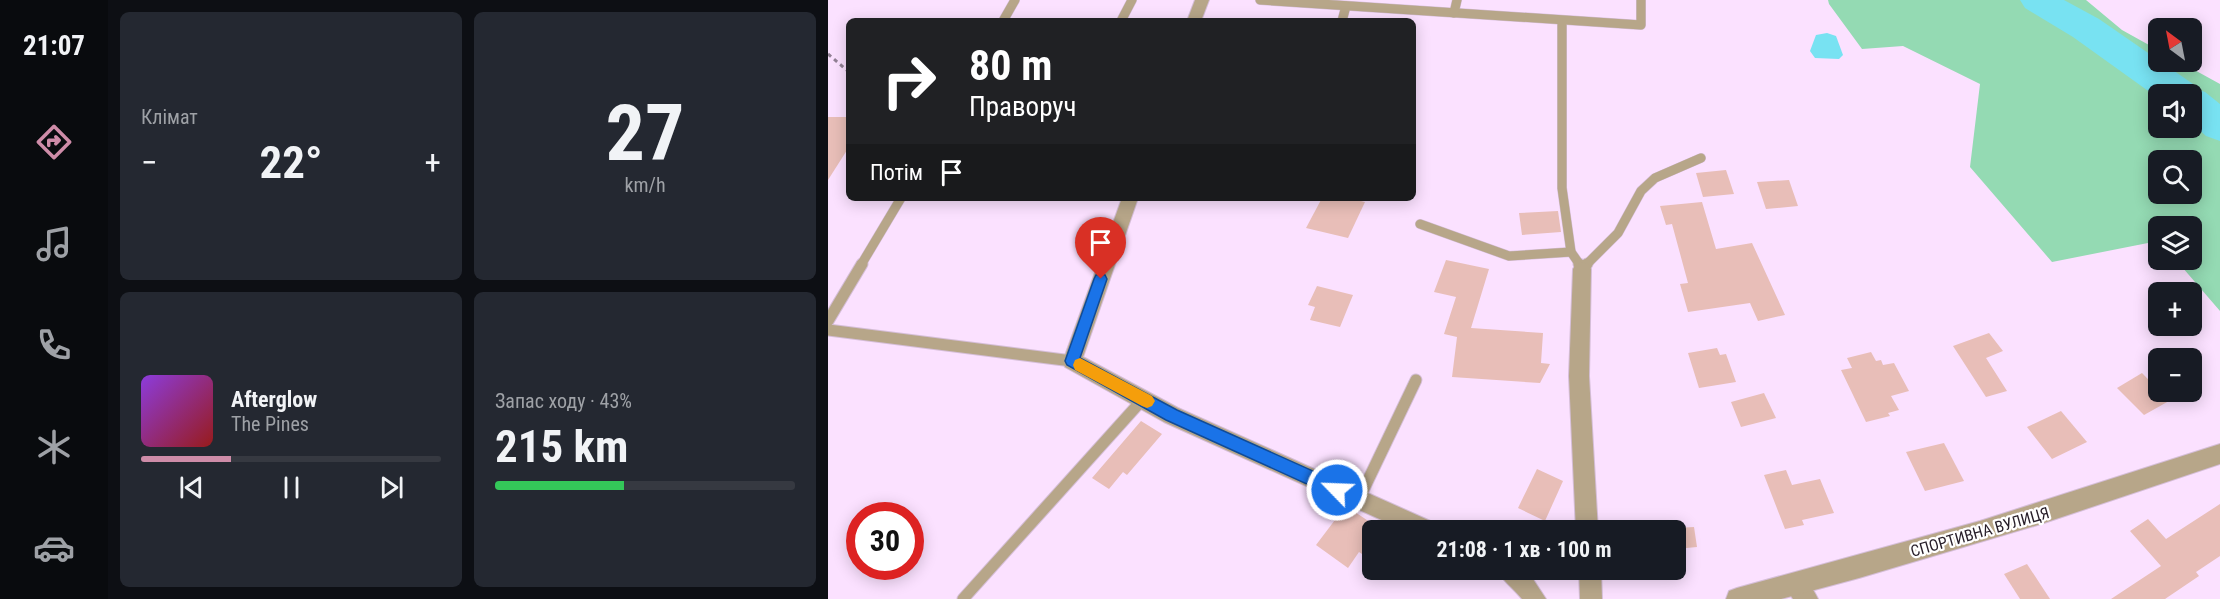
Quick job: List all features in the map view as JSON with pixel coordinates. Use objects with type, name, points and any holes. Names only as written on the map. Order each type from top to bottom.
[{"type":"street","points":[[1195,18],[1202,0]]},
{"type":"street","points":[[1129,201],[1072,361],[1181,420],[1406,520]]},
{"type":"street","points":[[1582,269],[1579,376],[1586,520]]},
{"type":"street","name":"СПОРТИВНА ВУЛИЦЯ","points":[[1737,599],[1801,592],[2220,453]]},
{"type":"street","points":[[1521,580],[1534,599]]},
{"type":"street","points":[[1590,580],[1591,599]]},
{"type":"lane","points":[[1005,18],[1015,0]]},
{"type":"lane","points":[[1123,18],[1132,0]]},
{"type":"lane","points":[[1260,0],[1641,25],[1641,0]]},
{"type":"lane","points":[[1454,13],[1457,0]]},
{"type":"lane","points":[[1562,21],[1562,189],[1571,252],[1582,269],[1618,233],[1641,191],[1655,178],[1701,158]]},
{"type":"lane","points":[[828,321],[899,201]]},
{"type":"lane","points":[[1420,224],[1509,256],[1571,252]]},
{"type":"lane","points":[[828,330],[1072,361]]},
{"type":"lane","points":[[1359,499],[1416,380]]},
{"type":"lane","points":[[963,599],[1143,399]]},
{"type":"path","points":[[828,54],[846,69]]},
{"type":"green space","points":[[1828,0],[2086,0],[2122,30],[2148,44],[2148,72],[2198,72],[2220,84],[2220,311],[2202,290],[2202,282],[2195,282],[2185,270],[2202,270],[2202,216],[2148,216],[2148,243],[2052,262],[1970,167],[1980,84],[1903,46],[1862,49]]},
{"type":"water","points":[[1827,33],[1836,36],[1843,55],[1839,59],[1815,58],[1810,51],[1816,35]]},
{"type":"building","points":[[828,117],[846,117],[846,152],[828,180]]},
{"type":"building","points":[[1726,170],[1734,194],[1703,197],[1696,173]]},
{"type":"building","points":[[1789,180],[1798,206],[1766,209],[1757,182]]},
{"type":"building","points":[[1320,201],[1365,202],[1348,238],[1306,228]]},
{"type":"building","points":[[1702,202],[1716,249],[1752,243],[1785,315],[1758,321],[1750,303],[1688,312],[1680,284],[1688,283],[1672,224],[1666,225],[1660,206]]},
{"type":"building","points":[[1558,211],[1561,232],[1522,235],[1519,213]]},
{"type":"building","points":[[1446,260],[1489,269],[1471,328],[1543,333],[1541,363],[1550,364],[1540,383],[1452,377],[1457,337],[1444,334],[1456,297],[1434,292]]},
{"type":"building","points":[[1317,286],[1353,295],[1340,327],[1310,320],[1315,307],[1308,305]]},
{"type":"building","points":[[1989,333],[2003,351],[1986,358],[2007,391],[1986,397],[1953,346]]},
{"type":"building","points":[[1717,348],[1720,355],[1726,354],[1736,382],[1699,388],[1688,353]]},
{"type":"building","points":[[1871,352],[1876,361],[1881,360],[1883,365],[1894,363],[1909,391],[1891,396],[1899,410],[1888,413],[1890,416],[1866,422],[1841,370],[1852,368],[1847,358]]},
{"type":"building","points":[[2142,373],[2148,379],[2148,402],[2167,402],[2144,415],[2117,388]]},
{"type":"building","points":[[1764,393],[1776,418],[1741,427],[1731,402]]},
{"type":"building","points":[[2061,411],[2087,442],[2052,459],[2027,427]]},
{"type":"building","points":[[1141,421],[1162,434],[1127,475],[1123,472],[1109,489],[1092,478]]},
{"type":"building","points":[[1944,443],[1964,481],[1925,491],[1906,452]]},
{"type":"building","points":[[1537,469],[1563,481],[1545,520],[1518,508]]},
{"type":"building","points":[[1786,470],[1792,485],[1820,479],[1834,513],[1802,520],[1804,525],[1785,529],[1764,475]]},
{"type":"building","points":[[2220,504],[2220,556],[2196,572],[2199,576],[2165,599],[2111,599],[2161,566],[2130,531],[2148,519],[2166,539]]},
{"type":"building","points":[[1341,512],[1350,518],[1355,512],[1367,520],[1362,520],[1362,554],[1359,552],[1348,568],[1316,545]]},
{"type":"building","points":[[1686,527],[1694,527],[1697,547],[1686,548]]},
{"type":"building","points":[[2027,564],[2050,599],[2020,599],[2004,574]]},
{"type":"waterway","points":[[2037,0],[2086,28],[2166,84]]},
{"type":"waterway","points":[[2202,111],[2220,126]]},
{"type":"slow traffic","points":[[1080,365],[1147,401]]},
{"type":"route","points":[[1101,279],[1072,361],[1171,415],[1337,490]]}]
